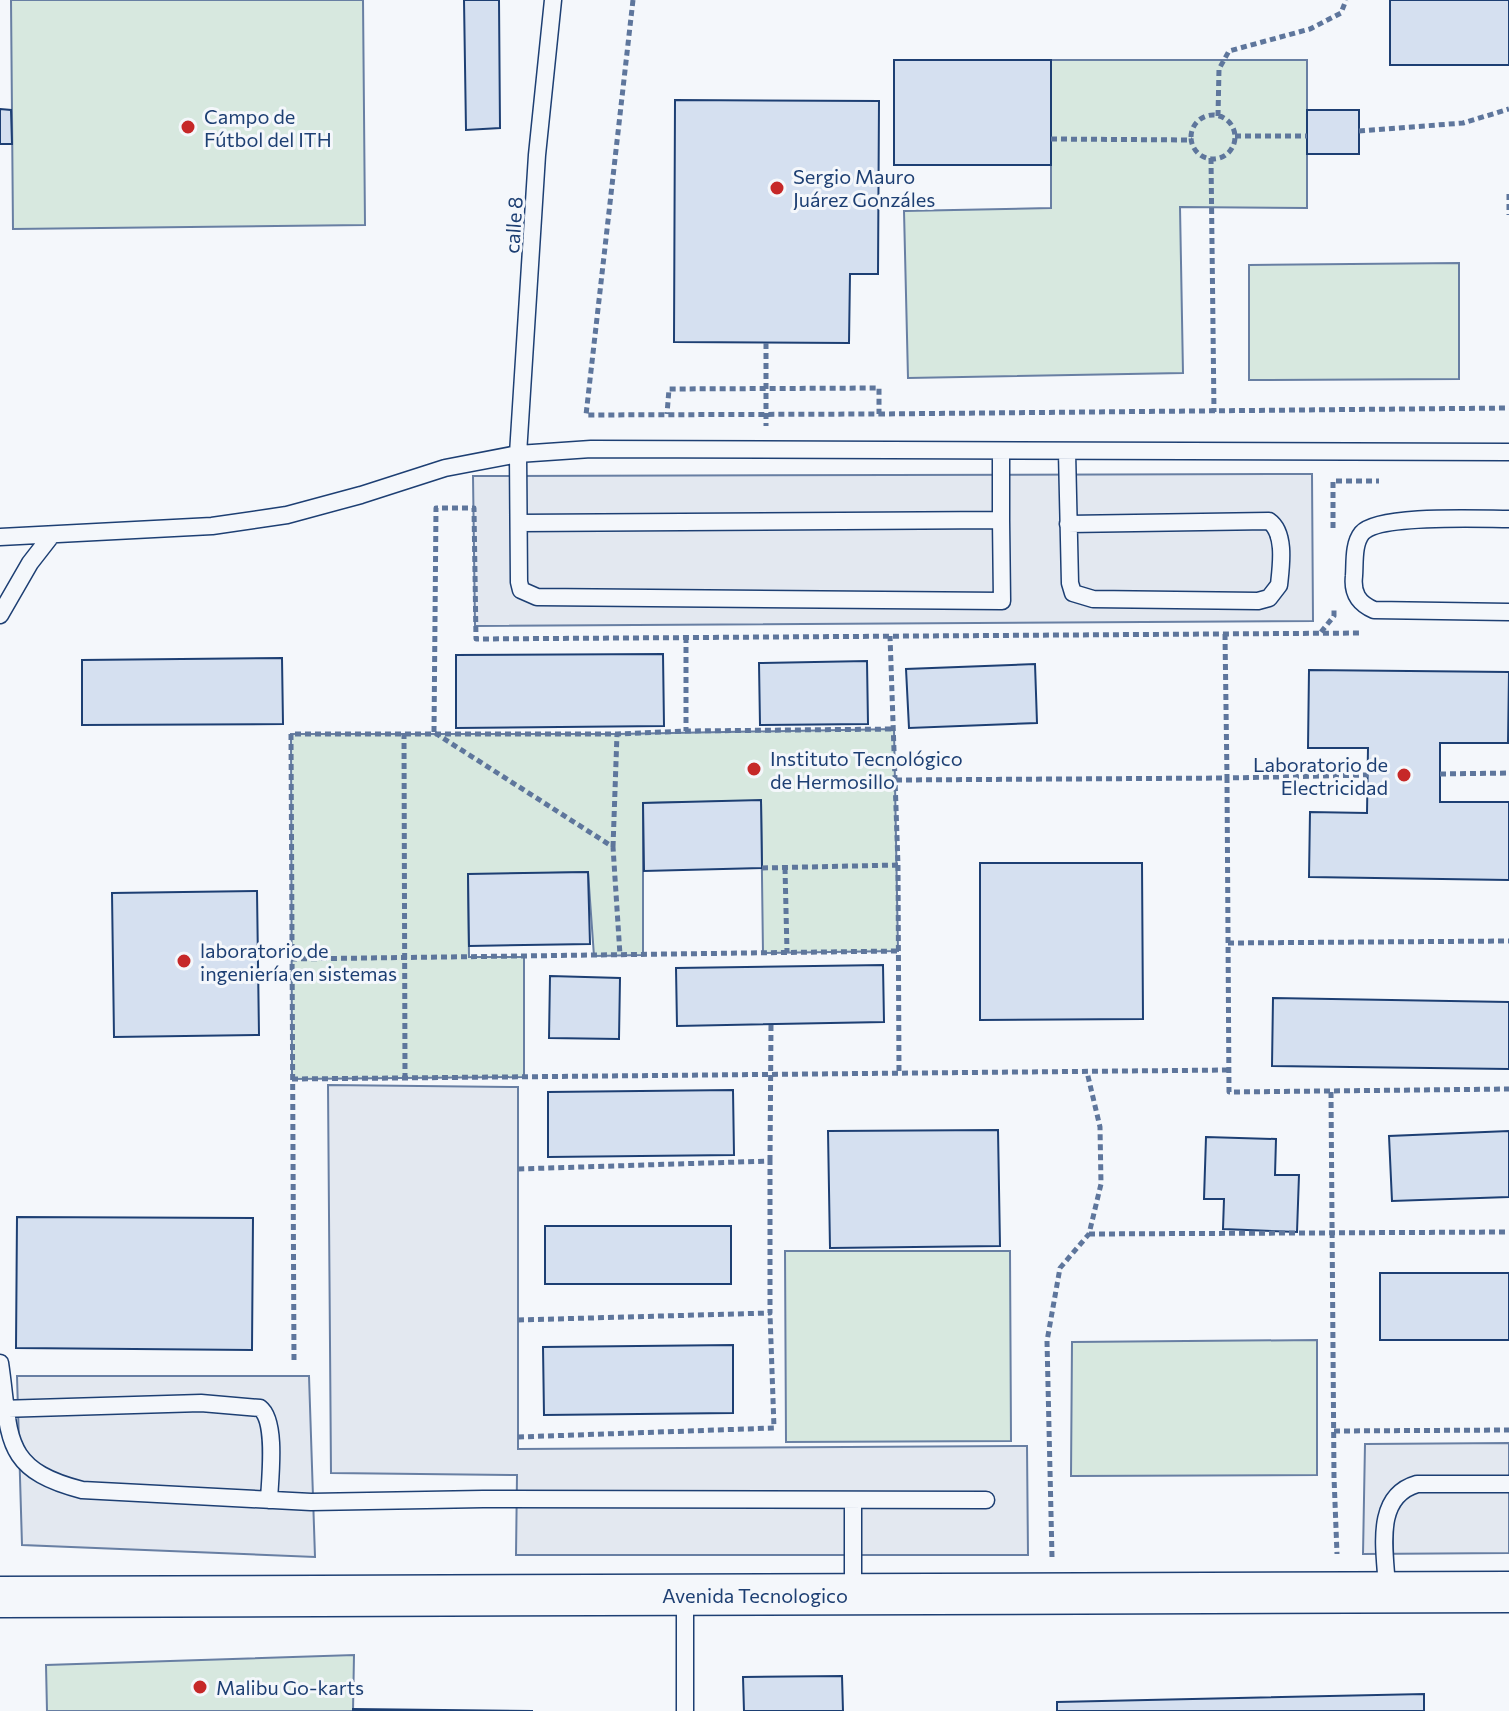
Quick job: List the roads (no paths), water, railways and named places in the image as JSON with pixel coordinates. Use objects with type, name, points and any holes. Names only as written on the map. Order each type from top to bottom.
[{"type":"street","name":"Avenida Tecnologico","points":[[6,1589],[54,1597],[1387,1590],[1509,1592]]},
{"type":"lane","name":"calle 8","points":[[553,0],[537,155],[518,454],[521,590],[537,597],[1002,601],[1001,520]]},
{"type":"lane","points":[[0,537],[212,526],[287,515],[445,468],[518,454],[591,449],[1509,452]]},
{"type":"lane","points":[[519,523],[1001,520],[1001,452]]},
{"type":"lane","points":[[1067,452],[1068,524],[1070,583],[1073,593],[1079,597],[1258,601],[1269,598],[1279,585],[1279,537],[1277,528],[1269,521],[1068,524]]},
{"type":"lane","points":[[1509,519],[1393,521],[1374,525],[1357,540],[1353,583],[1362,605],[1374,610],[1509,612]]},
{"type":"lane","points":[[0,615],[17,583],[51,536]]},
{"type":"lane","points":[[0,1363],[3,1409],[19,1456],[33,1472],[53,1482],[82,1490],[269,1500],[986,1500]]},
{"type":"lane","points":[[3,1409],[201,1403],[260,1408],[269,1418],[269,1500]]},
{"type":"lane","points":[[1387,1590],[1385,1523],[1395,1495],[1417,1484],[1509,1484]]},
{"type":"lane","points":[[853,1501],[853,1594]]},
{"type":"lane","points":[[685,1596],[685,1711]]},
{"type":"place","name":"Campo de Fútbol del ITH","points":[[188,127]]},
{"type":"place","name":"Sergio Mauro Juárez Gonzáles","points":[[777,188]]},
{"type":"place","name":"Instituto Tecnológico de Hermosillo","points":[[754,769]]},
{"type":"place","name":"Laboratorio de Electricidad","points":[[1404,775]]},
{"type":"place","name":"laboratorio de ingeniería en sistemas","points":[[184,961]]},
{"type":"place","name":"Malibu Go-karts","points":[[200,1687]]}]
